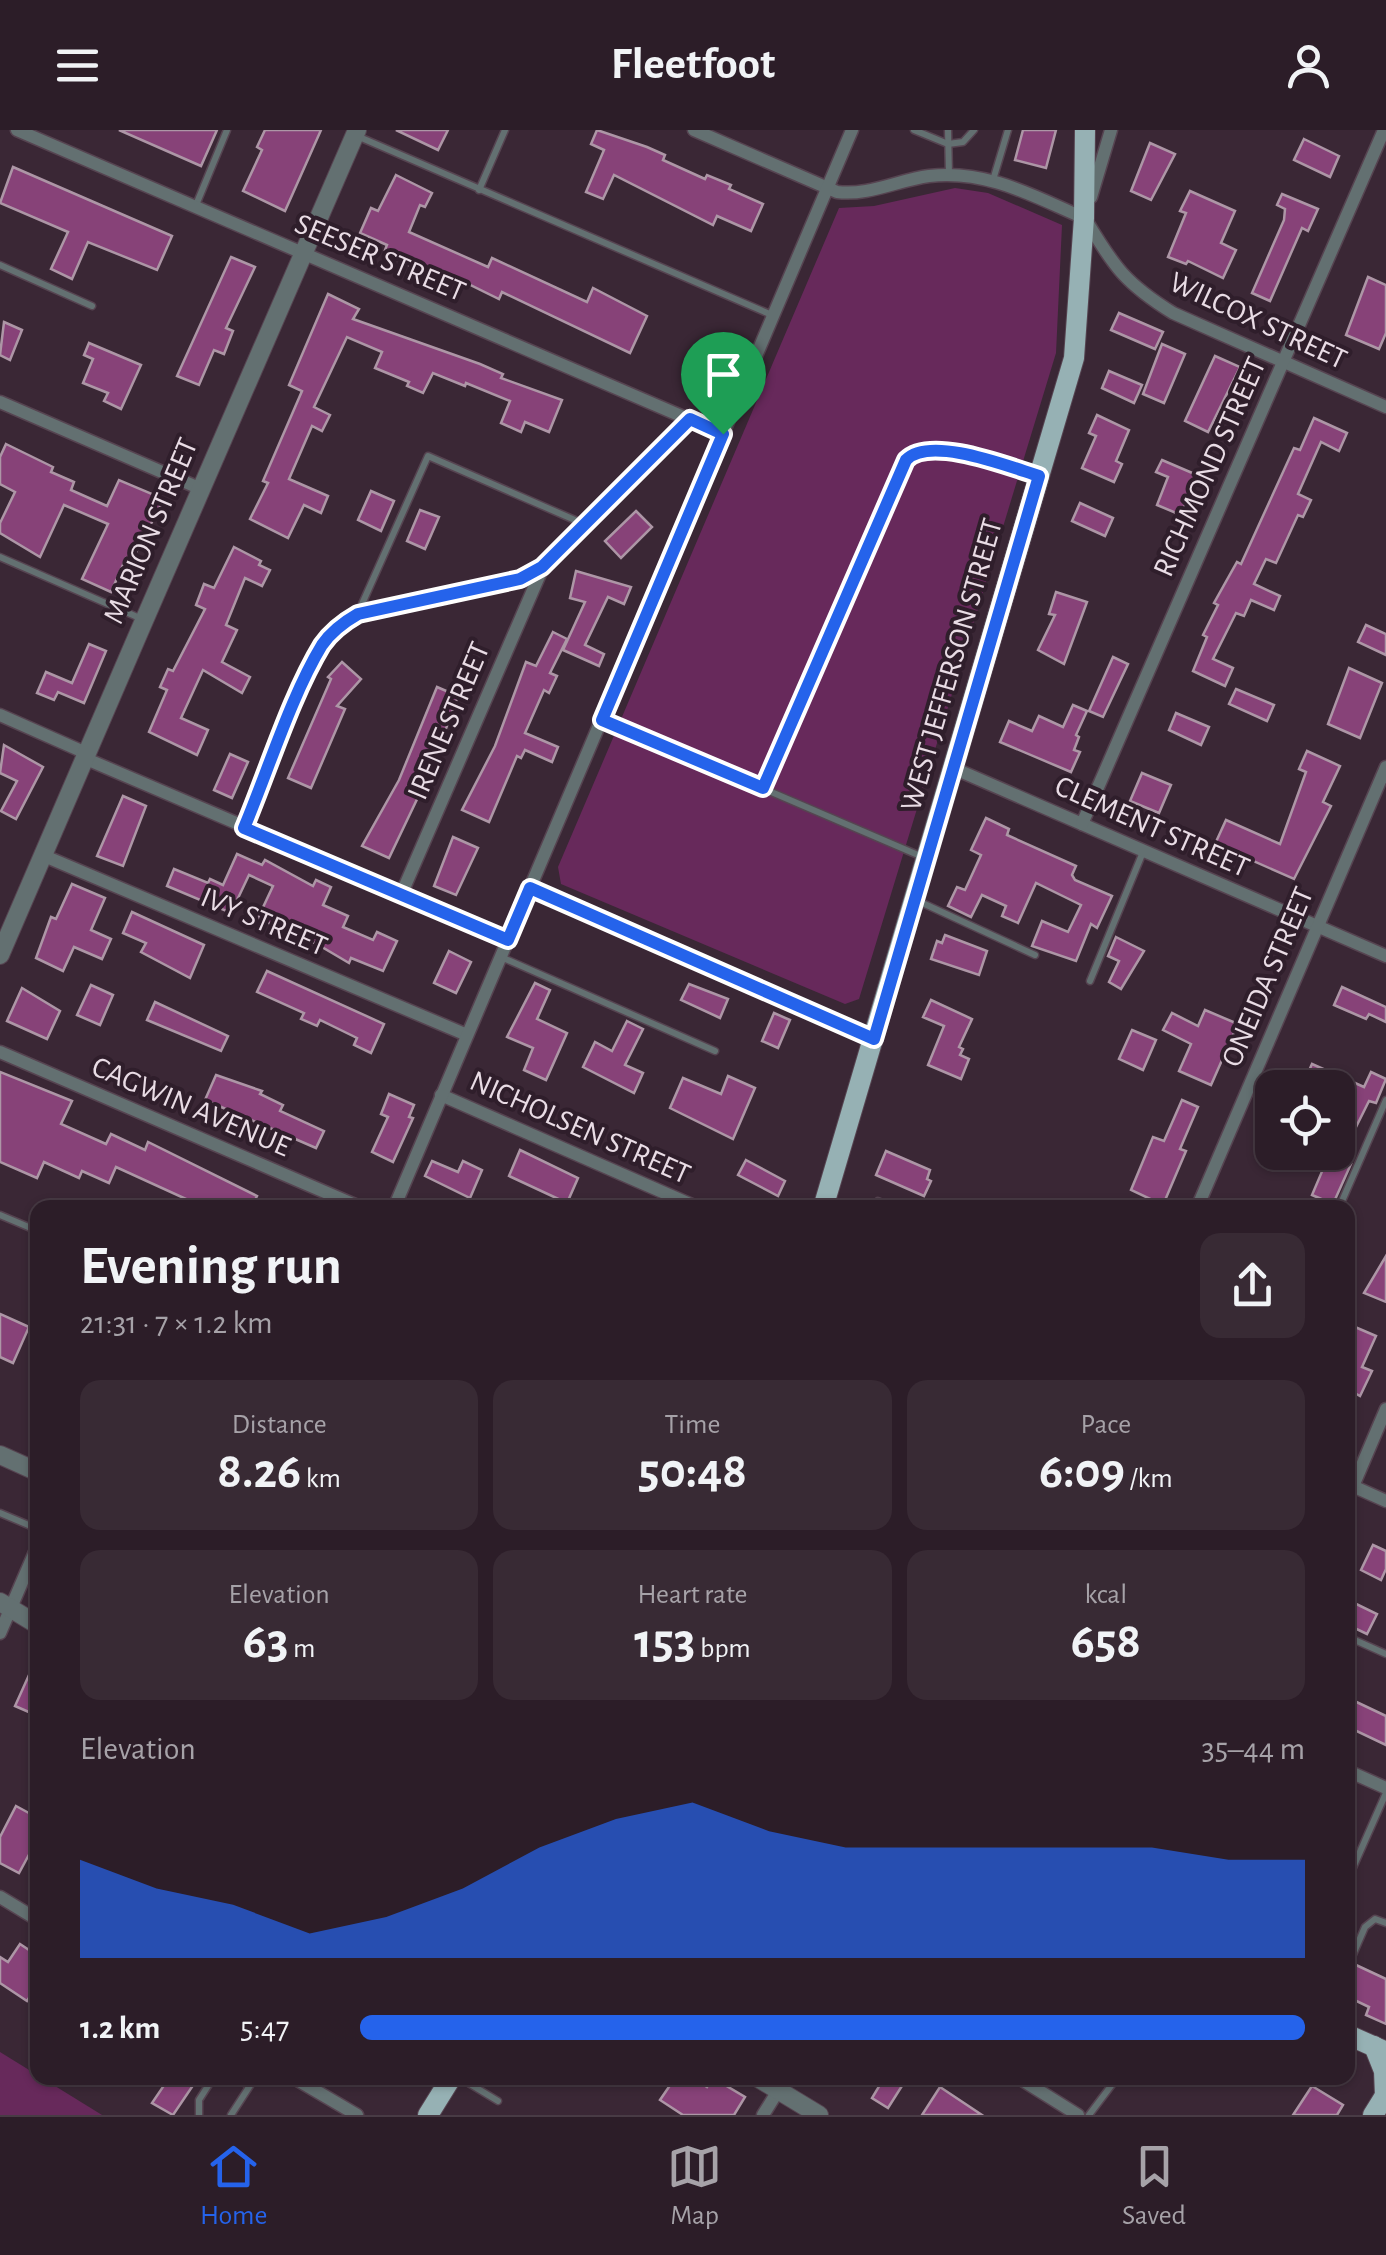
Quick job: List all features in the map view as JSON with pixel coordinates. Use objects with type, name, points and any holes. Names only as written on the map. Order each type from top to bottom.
[{"type":"main road","name":"WEST JEFFERSON STREET","points":[[825,1200],[1074,358],[1084,218],[1085,130]]},
{"type":"main road","points":[[1355,2038],[1380,2049],[1385,2095],[1372,2115]]},
{"type":"main road","points":[[428,2115],[447,2085]]},
{"type":"street","name":"SEESER STREET","points":[[17,130],[723,434]]},
{"type":"street","points":[[694,130],[828,188],[854,194],[949,174],[994,180],[1084,218],[1111,130]]},
{"type":"street","points":[[397,1200],[852,130]]},
{"type":"street","name":"RICHMOND STREET","points":[[1082,824],[1384,130]]},
{"type":"street","name":"MARION STREET","points":[[0,955],[356,132]]},
{"type":"street","name":"WILCOX STREET","points":[[1084,218],[1114,270],[1142,294],[1174,313],[1386,407]]},
{"type":"street","points":[[0,402],[199,488]]},
{"type":"street","points":[[244,828],[323,643],[358,614],[520,579],[542,567],[690,419]]},
{"type":"street","name":"IRENE STREET","points":[[401,895],[542,567]]},
{"type":"street","points":[[0,715],[244,828],[508,940]]},
{"type":"street","name":"ONEIDA STREET","points":[[1200,1200],[1386,767]]},
{"type":"street","name":"CLEMENT STREET","points":[[953,768],[1386,956]]},
{"type":"street","name":"IVY STREET","points":[[42,855],[467,1035]]},
{"type":"street","points":[[530,888],[874,1039]]},
{"type":"street","name":"CAGWIN AVENUE","points":[[0,1052],[343,1200]]},
{"type":"street","name":"NICHOLSEN STREET","points":[[442,1095],[681,1200]]},
{"type":"street","points":[[1355,1477],[1386,1409]]},
{"type":"street","points":[[0,1455],[30,1468]]},
{"type":"street","points":[[1355,1492],[1386,1501]]},
{"type":"street","points":[[0,1633],[6,1605],[30,1560]]},
{"type":"street","points":[[6,1605],[30,1620]]},
{"type":"street","points":[[1355,1774],[1386,1790]]},
{"type":"street","points":[[0,1897],[30,1915]]},
{"type":"street","points":[[306,2085],[356,2115]]},
{"type":"street","points":[[763,2115],[781,2085]]},
{"type":"street","points":[[783,2085],[818,2115]]},
{"type":"street","points":[[1030,2085],[1078,2115]]},
{"type":"lane","points":[[196,205],[226,130]]},
{"type":"lane","points":[[480,190],[505,130]]},
{"type":"lane","points":[[914,130],[948,144],[963,142],[974,130]]},
{"type":"lane","points":[[948,130],[949,174]]},
{"type":"lane","points":[[994,180],[1008,130]]},
{"type":"lane","points":[[356,132],[480,190],[773,316]]},
{"type":"lane","points":[[0,266],[92,306]]},
{"type":"lane","points":[[763,788],[906,460],[920,452],[943,451],[1039,476]]},
{"type":"lane","points":[[358,614],[428,456],[584,524]]},
{"type":"lane","points":[[0,557],[143,620]]},
{"type":"lane","points":[[602,720],[926,858]]},
{"type":"lane","points":[[1090,981],[1144,851]]},
{"type":"lane","points":[[914,900],[1035,954]]},
{"type":"lane","points":[[500,957],[714,1051]]},
{"type":"lane","points":[[1342,1200],[1386,1100]]},
{"type":"lane","points":[[0,1214],[30,1227]]},
{"type":"lane","points":[[0,1513],[30,1526]]},
{"type":"lane","points":[[1355,1640],[1386,1654]]},
{"type":"lane","points":[[1355,1863],[1386,1790]]},
{"type":"lane","points":[[1355,1950],[1365,1927],[1375,1920],[1386,1923]]},
{"type":"lane","points":[[199,2115],[199,2100],[209,2085]]},
{"type":"lane","points":[[472,2085],[498,2101]]},
{"type":"lane","points":[[1089,2115],[1112,2085]]},
{"type":"lane","points":[[231,2115],[250,2086]]},
{"type":"shaded area","points":[[955,188],[988,193],[1062,225],[1056,353],[859,999],[845,1004],[561,884],[558,867],[839,208],[874,206]]},
{"type":"shaded area","points":[[0,2052],[30,2071],[30,2085],[53,2085],[102,2115],[0,2115]]},
{"type":"building","points":[[119,130],[217,130],[201,166]]},
{"type":"building","points":[[265,130],[321,130],[285,211],[243,191],[262,150],[257,147]]},
{"type":"building","points":[[396,130],[448,130],[438,150]]},
{"type":"building","points":[[597,130],[665,155],[663,160],[705,179],[707,175],[731,185],[729,189],[763,204],[751,231],[717,216],[713,225],[614,175],[603,199],[586,192],[604,150],[591,144]]},
{"type":"building","points":[[1023,130],[1056,130],[1046,168],[1015,160]]},
{"type":"building","points":[[1304,139],[1339,156],[1330,177],[1294,160]]},
{"type":"building","points":[[1150,143],[1175,154],[1151,200],[1131,191]]},
{"type":"building","points":[[13,167],[172,236],[157,270],[88,242],[72,279],[51,269],[68,232],[0,203]]},
{"type":"building","points":[[396,175],[432,193],[425,207],[420,205],[409,232],[488,267],[492,258],[587,302],[593,288],[647,316],[630,353],[502,292],[499,299],[450,275],[448,281],[424,273],[408,265],[410,260],[385,250],[387,245],[360,233],[371,208],[378,211]]},
{"type":"building","points":[[1190,191],[1235,211],[1221,243],[1236,250],[1223,278],[1188,261],[1186,264],[1168,257],[1186,213],[1180,211]]},
{"type":"building","points":[[1282,194],[1318,209],[1308,231],[1302,228],[1270,301],[1252,293],[1284,220],[1285,209],[1277,205]]},
{"type":"building","points":[[231,257],[255,267],[226,328],[233,331],[224,354],[214,350],[199,385],[177,376]]},
{"type":"building","points":[[1368,277],[1386,285],[1386,333],[1379,349],[1346,335]]},
{"type":"building","points":[[328,294],[359,309],[353,319],[480,364],[503,374],[501,378],[562,400],[549,432],[525,422],[521,432],[501,423],[510,401],[466,383],[465,386],[433,373],[423,393],[407,386],[409,382],[375,368],[382,352],[347,337],[314,407],[330,415],[322,431],[312,426],[289,479],[328,496],[321,513],[304,505],[288,538],[250,519],[268,483],[263,481],[302,391],[289,385]]},
{"type":"building","points":[[1119,313],[1163,332],[1155,349],[1111,330]]},
{"type":"building","points":[[4,322],[22,330],[10,360],[0,355]]},
{"type":"building","points":[[89,343],[141,365],[121,409],[104,401],[108,393],[83,383],[93,359],[84,355]]},
{"type":"building","points":[[1162,344],[1185,354],[1164,403],[1143,394]]},
{"type":"building","points":[[1215,356],[1240,367],[1208,432],[1185,421]]},
{"type":"building","points":[[1109,371],[1142,385],[1134,403],[1102,388]]},
{"type":"building","points":[[1097,415],[1129,430],[1116,461],[1122,464],[1114,482],[1082,468],[1096,436],[1089,433]]},
{"type":"building","points":[[1314,418],[1347,433],[1339,451],[1321,442],[1298,494],[1311,500],[1303,517],[1298,515],[1276,563],[1266,559],[1254,584],[1280,596],[1274,610],[1251,600],[1244,616],[1236,613],[1213,659],[1233,668],[1225,686],[1193,671],[1207,637],[1203,635],[1218,605],[1214,603],[1237,562],[1241,564],[1294,448],[1300,450]]},
{"type":"building","points":[[6,444],[53,467],[51,472],[74,482],[71,490],[107,506],[119,480],[164,499],[132,560],[126,558],[111,592],[82,579],[108,524],[64,505],[40,557],[0,533],[0,523],[15,492],[0,484],[0,457]]},
{"type":"building","points":[[1162,460],[1197,475],[1181,515],[1157,505],[1168,477],[1156,472]]},
{"type":"building","points":[[371,491],[394,501],[381,531],[358,520]]},
{"type":"building","points":[[1080,503],[1113,518],[1105,536],[1072,521]]},
{"type":"building","points":[[420,510],[439,517],[425,549],[407,541]]},
{"type":"building","points":[[636,511],[652,527],[621,558],[605,541]]},
{"type":"building","points":[[234,547],[270,570],[262,586],[245,578],[226,625],[237,630],[222,662],[250,677],[242,693],[203,670],[181,718],[208,730],[197,755],[149,732],[167,690],[160,687],[168,669],[173,671],[205,609],[196,605],[204,584],[214,588]]},
{"type":"building","points":[[576,571],[631,587],[624,604],[608,597],[585,645],[604,654],[599,666],[563,650],[585,602],[570,598]]},
{"type":"building","points":[[1056,592],[1087,602],[1064,664],[1038,650],[1055,615],[1049,614]]},
{"type":"building","points":[[1366,625],[1386,634],[1386,655],[1358,642]]},
{"type":"building","points":[[553,632],[567,639],[550,673],[557,676],[549,693],[544,690],[525,733],[558,747],[552,762],[525,750],[521,758],[517,756],[489,822],[462,810],[495,746],[526,662],[536,666]]},
{"type":"building","points":[[89,644],[106,651],[84,703],[58,692],[54,700],[37,693],[46,672],[72,683]]},
{"type":"building","points":[[1113,657],[1128,664],[1103,717],[1089,711]]},
{"type":"building","points":[[342,662],[361,679],[337,706],[345,709],[311,788],[288,778],[331,679],[328,677]]},
{"type":"building","points":[[1349,668],[1382,683],[1360,738],[1328,724]]},
{"type":"building","points":[[437,687],[458,696],[430,772],[389,858],[362,846],[399,780]]},
{"type":"building","points":[[1236,689],[1274,705],[1267,721],[1229,704]]},
{"type":"building","points":[[1073,705],[1087,711],[1076,735],[1079,737],[1074,750],[1080,752],[1071,772],[1000,742],[1009,721],[1032,731],[1039,716],[1063,727]]},
{"type":"building","points":[[1176,713],[1209,727],[1201,745],[1169,730]]},
{"type":"building","points":[[4,745],[43,767],[16,819],[1,811],[17,781],[0,773]]},
{"type":"building","points":[[1307,751],[1340,766],[1323,802],[1331,806],[1294,879],[1215,844],[1226,820],[1280,844],[1306,772],[1299,769]]},
{"type":"building","points":[[230,754],[248,762],[232,798],[214,790]]},
{"type":"building","points":[[1142,773],[1171,785],[1159,813],[1130,801]]},
{"type":"building","points":[[123,796],[146,806],[123,866],[97,856]]},
{"type":"building","points":[[986,818],[1009,829],[1007,835],[1076,866],[1072,875],[1075,880],[1112,896],[1097,928],[1091,924],[1076,961],[1032,946],[1042,921],[1068,932],[1081,905],[1036,883],[1018,923],[1002,916],[1006,906],[982,895],[971,917],[948,906],[957,887],[965,890],[981,855],[971,850]]},
{"type":"building","points":[[453,837],[478,848],[456,895],[434,886]]},
{"type":"building","points":[[237,854],[262,865],[265,860],[313,886],[316,880],[331,887],[323,905],[348,916],[343,927],[373,940],[377,932],[397,941],[383,971],[351,958],[349,963],[315,943],[284,935],[286,931],[258,918],[273,886],[249,875],[231,913],[167,886],[174,869],[223,885]]},
{"type":"building","points":[[72,884],[105,898],[91,930],[111,939],[102,959],[74,947],[63,971],[36,958],[51,917],[56,919]]},
{"type":"building","points":[[132,912],[204,945],[190,978],[141,952],[146,943],[123,933]]},
{"type":"building","points":[[945,935],[987,951],[979,975],[931,959],[937,941],[942,943]]},
{"type":"building","points":[[1116,937],[1144,951],[1121,989],[1109,982],[1119,961],[1108,956]]},
{"type":"building","points":[[449,951],[471,962],[456,993],[434,983]]},
{"type":"building","points":[[267,971],[384,1024],[371,1053],[354,1045],[357,1038],[320,1020],[317,1026],[301,1019],[304,1013],[257,992]]},
{"type":"building","points":[[535,983],[550,990],[537,1019],[567,1033],[546,1080],[524,1070],[533,1048],[507,1037]]},
{"type":"building","points":[[689,984],[728,999],[720,1018],[681,1000]]},
{"type":"building","points":[[91,985],[113,995],[100,1025],[77,1015]]},
{"type":"building","points":[[1342,987],[1386,1007],[1386,1022],[1369,1014],[1366,1019],[1334,1005]]},
{"type":"building","points":[[22,988],[60,1011],[47,1039],[7,1021]]},
{"type":"building","points":[[931,1000],[972,1019],[959,1047],[963,1049],[960,1055],[969,1059],[961,1079],[928,1065],[944,1026],[923,1017]]},
{"type":"building","points":[[155,1002],[228,1036],[221,1051],[147,1020]]},
{"type":"building","points":[[1205,1010],[1238,1024],[1211,1085],[1179,1071],[1191,1044],[1163,1030],[1172,1013],[1198,1026]]},
{"type":"building","points":[[774,1013],[790,1020],[778,1048],[762,1041]]},
{"type":"building","points":[[627,1021],[643,1029],[625,1065],[643,1073],[634,1093],[583,1067],[595,1042],[612,1051]]},
{"type":"building","points":[[1132,1030],[1156,1040],[1143,1070],[1119,1059]]},
{"type":"building","points":[[0,1072],[72,1101],[61,1124],[106,1144],[111,1134],[145,1150],[148,1142],[257,1196],[255,1200],[188,1200],[116,1167],[109,1183],[82,1171],[79,1178],[44,1162],[37,1178],[0,1162]]},
{"type":"building","points":[[1371,1072],[1386,1079],[1376,1103],[1369,1101],[1355,1129],[1355,1083],[1364,1087]]},
{"type":"building","points":[[216,1075],[262,1091],[260,1094],[283,1105],[280,1111],[324,1131],[316,1148],[205,1100]]},
{"type":"building","points":[[728,1076],[755,1088],[733,1139],[670,1108],[683,1078],[721,1094]]},
{"type":"building","points":[[389,1094],[414,1105],[409,1117],[413,1118],[393,1162],[372,1152],[388,1117],[381,1114]]},
{"type":"building","points":[[1182,1100],[1198,1107],[1180,1149],[1186,1151],[1165,1200],[1152,1200],[1131,1190],[1153,1137],[1164,1141]]},
{"type":"building","points":[[520,1150],[578,1178],[568,1200],[561,1200],[509,1176]]},
{"type":"building","points":[[886,1151],[930,1170],[927,1179],[931,1181],[924,1196],[876,1175]]},
{"type":"building","points":[[746,1160],[785,1181],[778,1196],[738,1175]]},
{"type":"building","points":[[432,1161],[458,1172],[463,1161],[482,1170],[470,1198],[425,1176]]},
{"type":"building","points":[[1323,1170],[1348,1170],[1335,1200],[1312,1195]]},
{"type":"building","points":[[1386,1256],[1386,1302],[1364,1293]]},
{"type":"building","points":[[0,1314],[29,1327],[13,1363],[0,1357]]},
{"type":"building","points":[[1355,1327],[1376,1336],[1362,1367],[1372,1371],[1360,1396],[1355,1393]]},
{"type":"building","points":[[1373,1545],[1386,1551],[1386,1569],[1381,1580],[1361,1570]]},
{"type":"building","points":[[1355,1603],[1377,1614],[1367,1634],[1355,1628]]},
{"type":"building","points":[[30,1673],[30,1713],[15,1706]]},
{"type":"building","points":[[1355,1701],[1386,1716],[1386,1745],[1355,1730]]},
{"type":"building","points":[[16,1806],[30,1814],[30,1853],[19,1873],[0,1863],[0,1837]]},
{"type":"building","points":[[20,1944],[30,1951],[27,2001],[0,1983],[0,1957],[8,1962]]},
{"type":"building","points":[[1355,1966],[1386,1979],[1386,2024],[1366,2015],[1369,2007],[1355,2000]]},
{"type":"building","points":[[164,2085],[193,2085],[173,2115],[152,2103]]},
{"type":"building","points":[[670,2085],[725,2085],[745,2097],[734,2115],[683,2115],[660,2100]]},
{"type":"building","points":[[880,2085],[903,2085],[888,2108],[872,2098]]},
{"type":"building","points":[[1312,2086],[1343,2105],[1337,2115],[1293,2115]]},
{"type":"building","points":[[940,2087],[982,2115],[922,2115]]},
{"type":"route","points":[[690,419],[723,434],[602,720],[763,788],[906,460],[920,452],[943,451],[1039,476],[874,1039],[530,888],[508,940],[244,828],[323,643],[340,625],[358,614],[520,579],[542,567],[690,419]]}]
